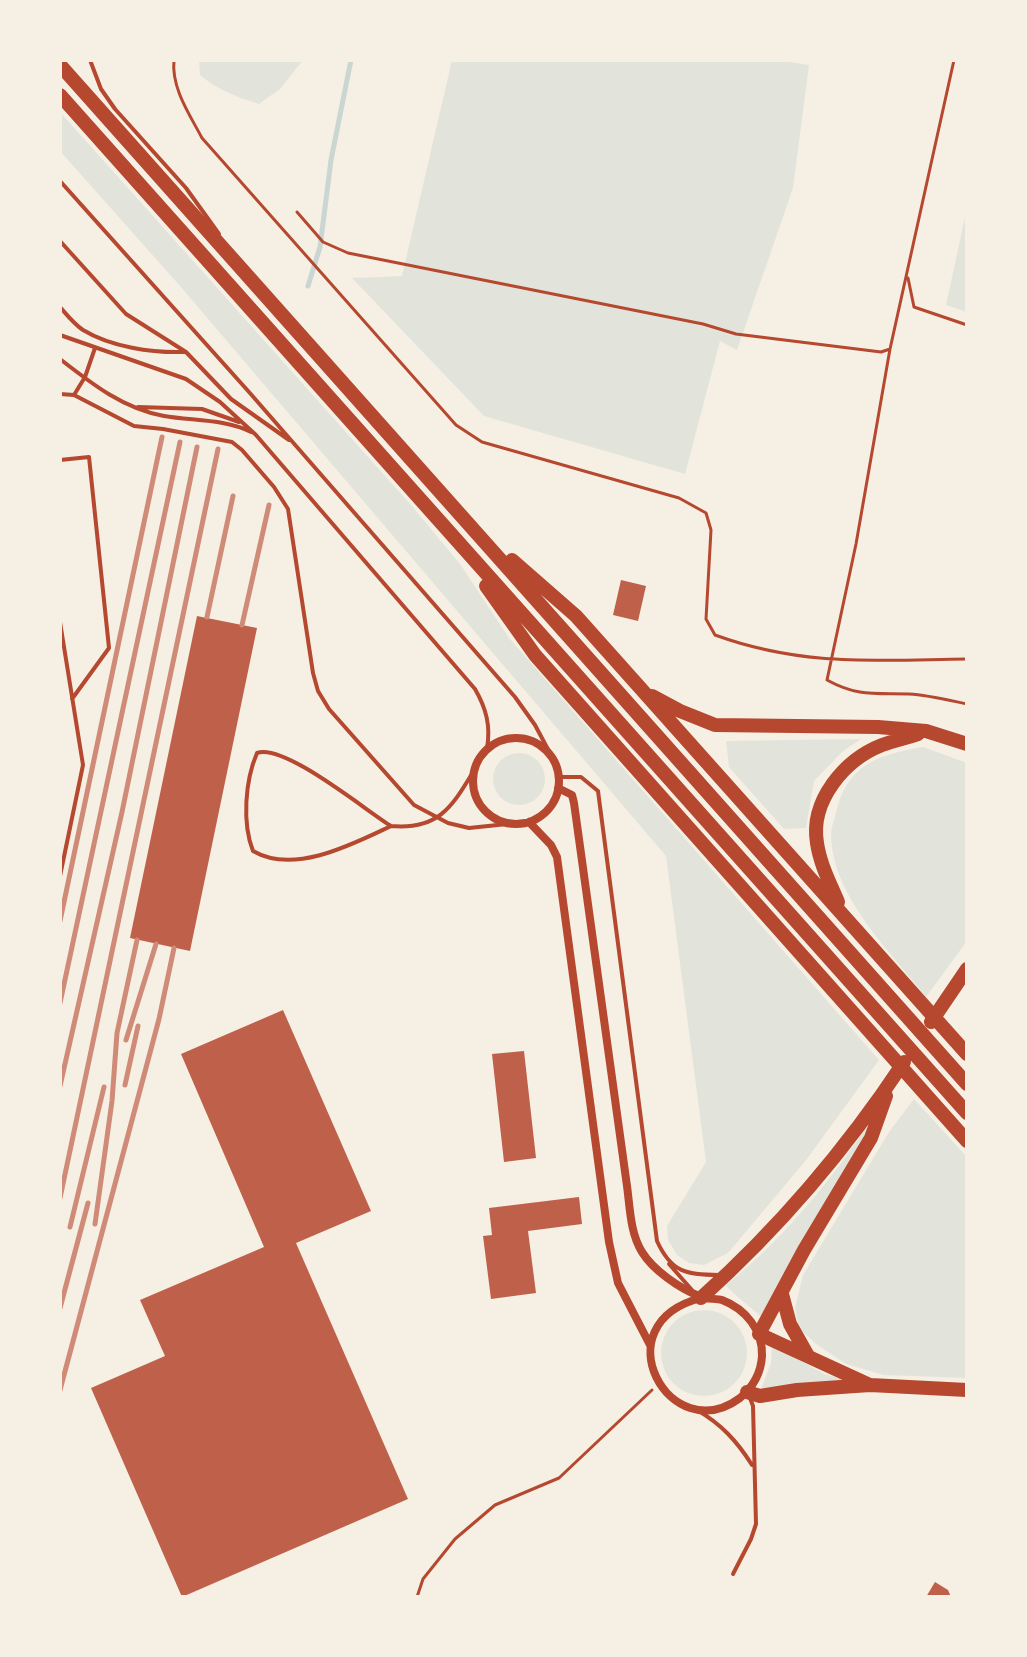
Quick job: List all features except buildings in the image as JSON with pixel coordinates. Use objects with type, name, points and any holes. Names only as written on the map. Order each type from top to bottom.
[{"type":"highway","points":[[60,65],[967,1084]]},
{"type":"highway","points":[[60,95],[967,1113]]},
{"type":"highway","points":[[466,520],[576,616],[967,1054]]},
{"type":"highway","points":[[449,533],[535,655],[967,1141]]},
{"type":"highway","points":[[642,691],[715,725],[878,727],[926,731],[967,744]]},
{"type":"highway","points":[[844,915],[816,840],[819,811],[831,786],[848,766],[879,746],[926,731]]},
{"type":"highway","points":[[699,1296],[753,1251],[794,1208],[890,1084],[963,975]]},
{"type":"highway","points":[[870,1385],[759,1334],[804,1250],[871,1138],[890,1084]]},
{"type":"highway","points":[[782,1294],[790,1324],[809,1357]]},
{"type":"highway","points":[[747,1392],[760,1396],[870,1385],[967,1390]]},
{"type":"street","points":[[506,738],[521,738],[539,744],[551,755],[559,777],[558,788],[547,811],[529,822],[517,823],[506,823],[486,812],[474,790],[473,772],[487,748],[506,738]]},
{"type":"street","points":[[529,822],[551,845],[557,857],[609,1242],[618,1283],[650,1345],[653,1372],[659,1384],[681,1404],[695,1409],[714,1409],[732,1404],[747,1392],[761,1365],[759,1334],[750,1318],[736,1306],[699,1296],[669,1278],[649,1261],[639,1247],[635,1234],[577,817],[572,795],[558,788]]},
{"type":"street","points":[[650,1345],[656,1327],[667,1312],[699,1296]]},
{"type":"lane","points":[[90,60],[101,89],[115,109],[209,217],[232,257]]},
{"type":"lane","points":[[94,70],[97,60]]},
{"type":"lane","points":[[60,181],[515,697],[551,755]]},
{"type":"lane","points":[[60,241],[126,314],[186,352],[231,399],[294,444]]},
{"type":"lane","points":[[60,307],[75,324],[90,334],[146,351],[186,352]]},
{"type":"lane","points":[[60,335],[186,379],[220,402],[256,435],[475,689],[485,709],[489,736],[487,748]]},
{"type":"lane","points":[[74,395],[85,377],[95,348]]},
{"type":"lane","points":[[60,359],[132,407],[162,416],[235,426],[256,435]]},
{"type":"lane","points":[[60,394],[74,395],[134,426],[228,440],[237,446],[285,501],[292,523],[316,685],[329,709],[408,799],[437,819],[469,828],[517,823]]},
{"type":"lane","points":[[132,407],[214,411],[237,421],[256,435]]},
{"type":"lane","points":[[60,460],[89,457],[109,648],[72,699]]},
{"type":"lane","points":[[60,622],[83,765],[60,876]]},
{"type":"lane","points":[[391,826],[337,851],[306,857],[262,856],[253,851],[248,839],[247,807],[257,753],[270,751],[301,765],[391,826],[408,828],[426,825],[437,819],[456,799],[473,772]]},
{"type":"lane","points":[[559,777],[581,777],[598,791],[656,1232],[665,1259],[699,1296]]},
{"type":"lane","points":[[665,1259],[680,1270],[698,1275],[726,1275]]},
{"type":"lane","points":[[733,1574],[756,1524],[753,1406],[747,1392]]},
{"type":"lane","points":[[695,1409],[738,1442],[753,1465]]},
{"type":"path","points":[[174,60],[173,68],[182,100],[202,138],[456,425],[482,442],[679,498],[706,513],[711,530],[706,619],[715,635],[741,645],[795,657],[832,661],[967,659]]},
{"type":"path","points":[[954,60],[890,349],[856,544],[827,680],[846,690],[867,695],[911,694],[967,704]]},
{"type":"path","points":[[297,212],[323,242],[348,253],[703,324],[736,334],[881,352],[890,349]]},
{"type":"path","points":[[907,275],[914,307],[967,325]]},
{"type":"path","points":[[417,1597],[423,1579],[455,1539],[495,1505],[559,1478],[659,1384]]},
{"type":"shaded area","points":[[199,60],[303,60],[280,89],[259,104],[228,92],[200,75]]},
{"type":"shaded area","points":[[452,60],[776,60],[809,65],[793,188],[737,350],[720,341],[685,474],[484,416],[352,278],[402,276]]},
{"type":"shaded area","points":[[60,112],[411,505],[460,564],[509,638],[879,1060],[807,1159],[728,1253],[704,1265],[689,1263],[677,1255],[668,1240],[667,1226],[706,1162],[666,856],[180,286],[60,151]]},
{"type":"shaded area","points":[[967,208],[967,312],[946,305]]},
{"type":"shaded area","points":[[861,739],[842,752],[814,781],[806,828],[784,829],[729,767],[726,741]]},
{"type":"shaded area","points":[[923,747],[967,763],[967,941],[926,997],[880,942],[852,901],[834,858],[831,835],[844,790],[860,770],[882,757]]},
{"type":"shaded area","points":[[519,753],[537,761],[545,779],[537,797],[519,805],[501,797],[493,779],[501,761]]},
{"type":"shaded area","points":[[914,1099],[967,1157],[967,1378],[884,1375],[846,1364],[799,1328],[795,1308],[803,1275],[889,1132]]},
{"type":"shaded area","points":[[867,1127],[870,1130],[760,1316],[726,1285],[766,1250],[802,1211]]},
{"type":"shaded area","points":[[704,1310],[720,1314],[734,1323],[743,1337],[747,1353],[743,1369],[734,1383],[720,1392],[704,1396],[688,1392],[674,1383],[665,1369],[661,1353],[665,1337],[674,1323],[688,1314]]},
{"type":"shaded area","points":[[772,1345],[824,1374],[850,1381],[798,1383],[761,1389],[771,1363]]},
{"type":"waterway","points":[[308,286],[320,247],[331,160],[351,60]]},
{"type":"railway","points":[[60,921],[162,437]]},
{"type":"railway","points":[[60,1003],[180,442]]},
{"type":"railway","points":[[60,1086],[122,812],[197,447]]},
{"type":"railway","points":[[60,1198],[218,449]]},
{"type":"railway","points":[[207,617],[233,496]]},
{"type":"railway","points":[[242,625],[269,505]]},
{"type":"railway","points":[[95,1224],[112,1101],[117,1033],[137,940]]},
{"type":"railway","points":[[126,1040],[156,944]]},
{"type":"railway","points":[[60,1390],[159,1019],[174,948]]},
{"type":"railway","points":[[125,1085],[138,1026]]},
{"type":"railway","points":[[70,1227],[104,1087]]},
{"type":"railway","points":[[60,1308],[88,1203]]}]
